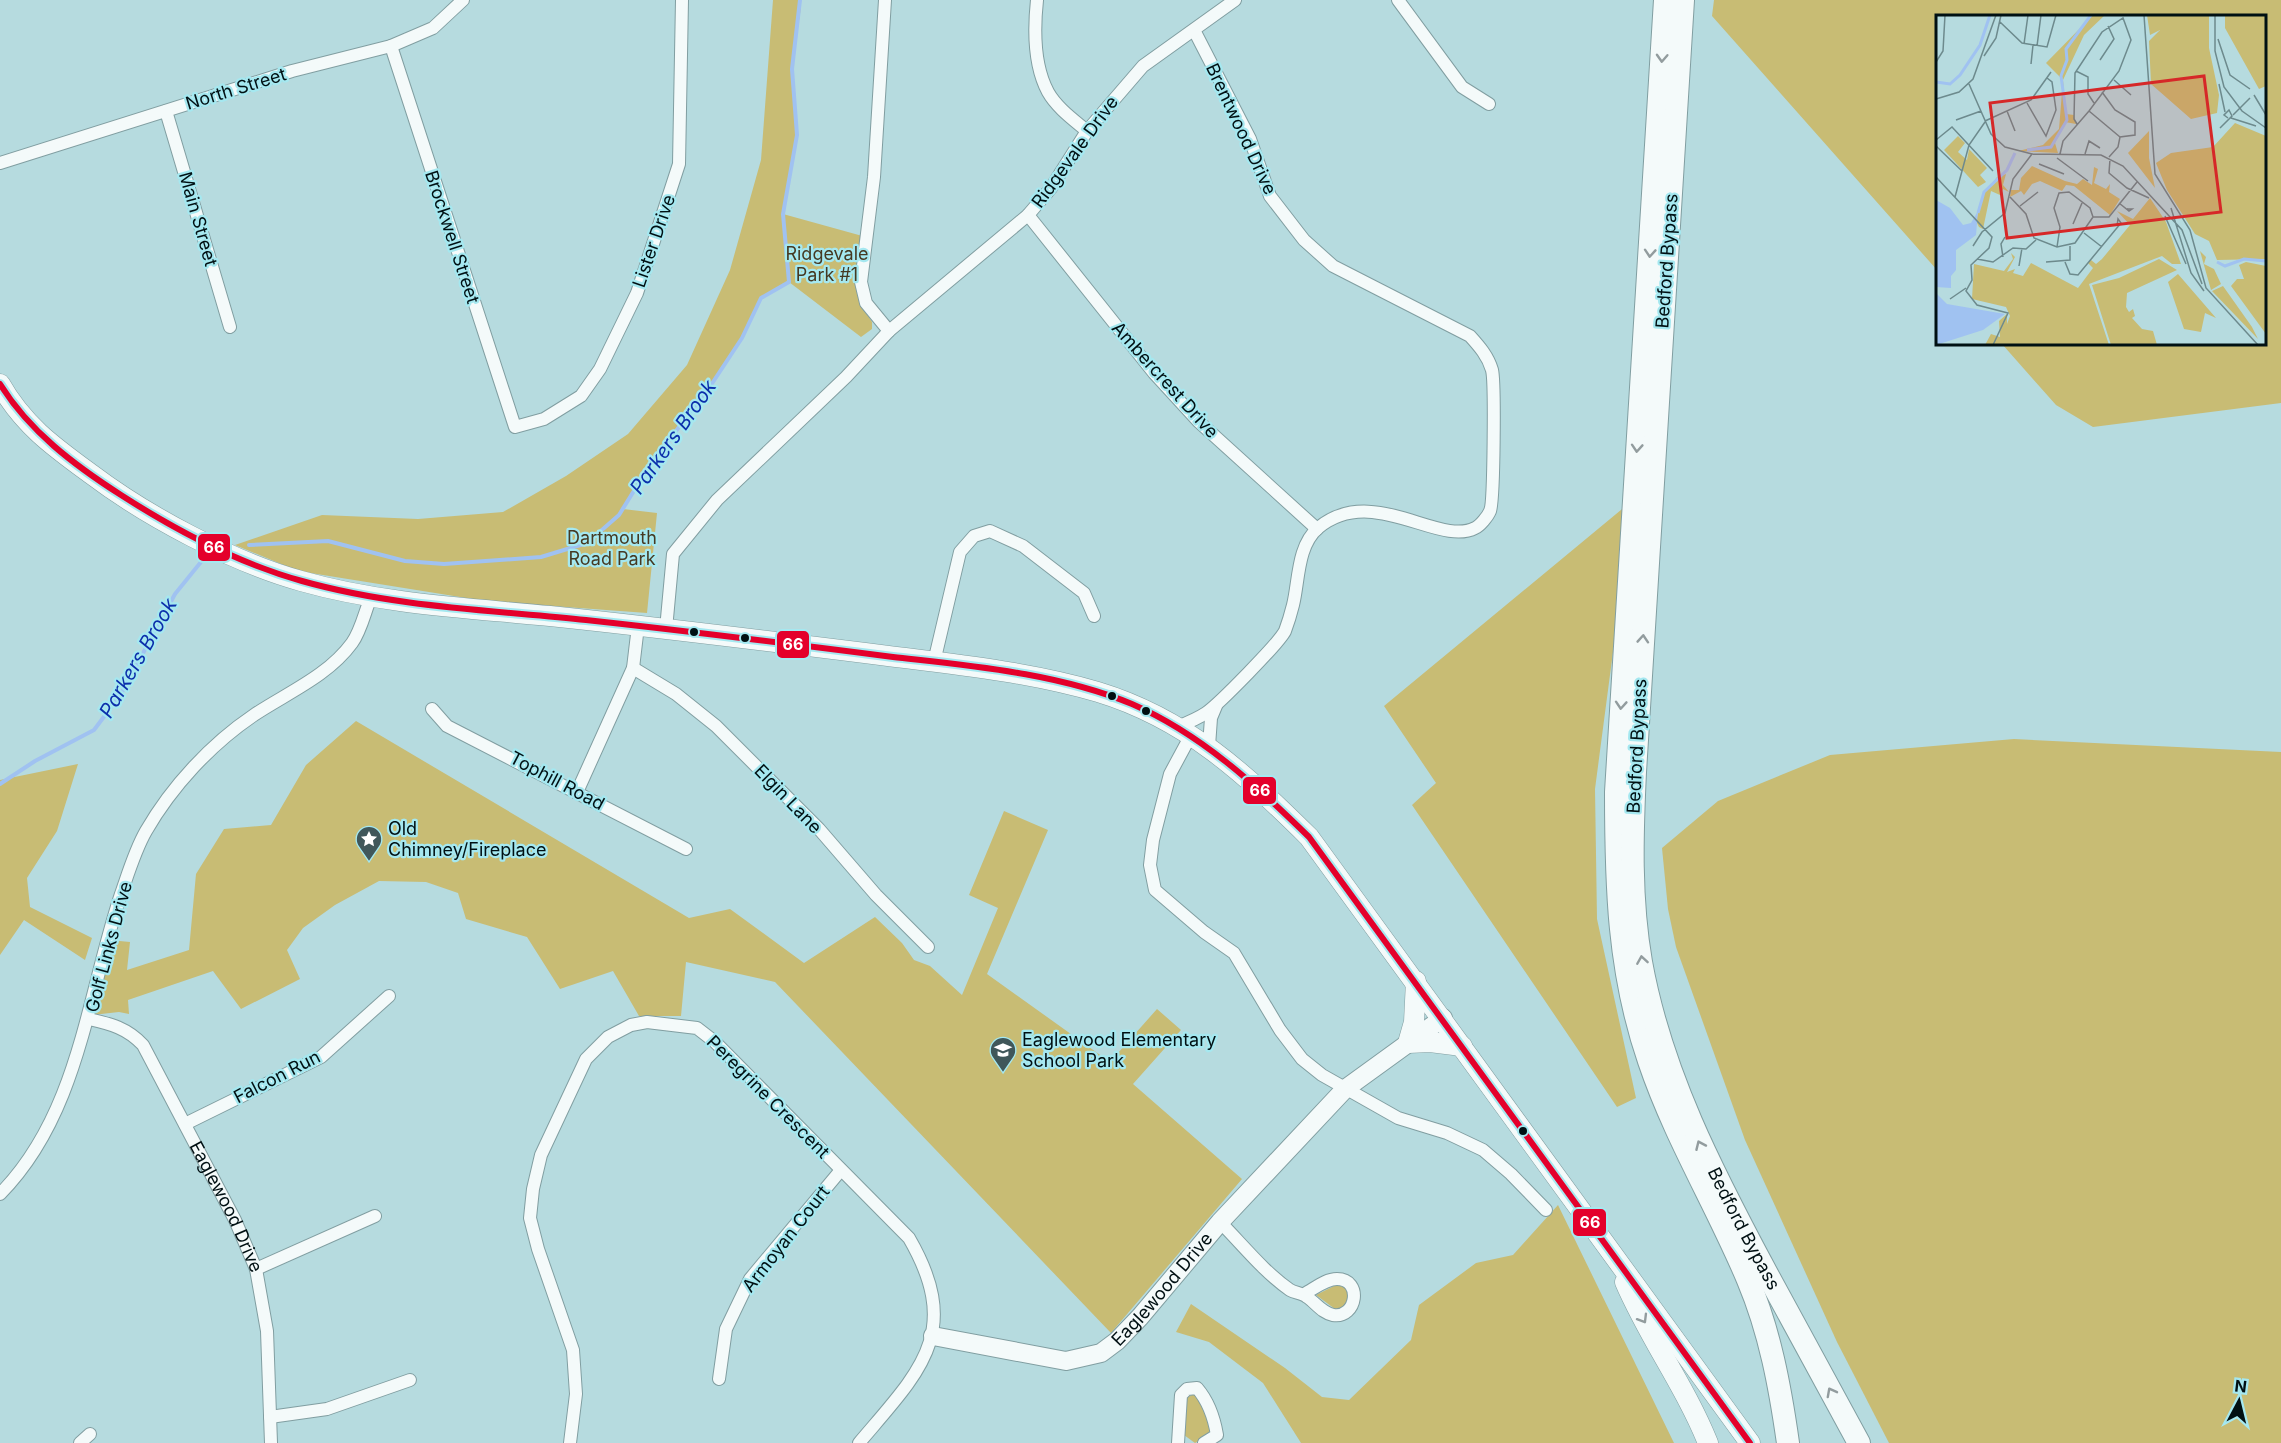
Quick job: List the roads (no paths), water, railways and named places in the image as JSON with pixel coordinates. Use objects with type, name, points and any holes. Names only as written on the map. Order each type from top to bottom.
[{"type":"highway","name":"Bedford Bypass","points":[[1665,0],[1616,792],[1616,894],[1624,965],[1648,1059],[1671,1120],[1749,1281],[1778,1376],[1788,1443]]},
{"type":"highway","name":"Bedford Bypass","points":[[1683,0],[1635,772],[1633,873],[1641,962],[1658,1029],[1673,1075],[1710,1167],[1859,1443]]},
{"type":"main road","points":[[0,384],[38,435],[131,501],[256,566],[301,581],[371,597],[666,629],[1032,676],[1101,693],[1184,731],[1209,746],[1256,786],[1309,837],[1443,1018],[1619,1265],[1650,1302],[1750,1443]]},
{"type":"main road","points":[[1416,981],[1414,1022],[1408,1043],[1431,1042],[1462,1046]]},
{"type":"main road","points":[[1619,1265],[1636,1309],[1674,1372],[1708,1443]]},
{"type":"street","name":"North Street","points":[[0,163],[292,71],[391,46],[433,28],[463,0]]},
{"type":"street","name":"Lister Drive","points":[[515,427],[544,419],[581,396],[600,369],[637,293],[679,164],[682,0]]},
{"type":"street","points":[[885,0],[874,177],[861,282],[866,303],[889,331]]},
{"type":"street","points":[[1037,0],[1040,70],[1048,92],[1062,109],[1087,131]]},
{"type":"street","name":"Ridgevale Drive","points":[[666,629],[673,554],[717,500],[846,377],[889,331],[1028,216],[1051,188],[1087,131],[1143,66],[1235,0]]},
{"type":"street","points":[[1398,0],[1462,87],[1489,104]]},
{"type":"street","name":"Brentwood Drive","points":[[1194,30],[1250,139],[1270,196],[1304,240],[1333,267],[1470,336],[1482,350],[1492,370],[1494,391],[1491,510],[1477,528],[1461,532],[1393,515],[1359,512],[1335,518],[1317,529]]},
{"type":"street","name":"Brockwell Street","points":[[391,46],[515,427]]},
{"type":"street","name":"Main Street","points":[[166,111],[230,327]]},
{"type":"street","name":"Ambercrest Drive","points":[[1028,216],[1154,373],[1191,413],[1317,529]]},
{"type":"street","points":[[1317,529],[1308,541],[1302,559],[1293,606],[1284,633],[1216,705],[1193,720],[1184,731],[1153,840],[1150,865],[1155,890],[1204,932],[1234,952],[1280,1030],[1302,1059],[1345,1089],[1398,1118],[1447,1133],[1483,1150],[1511,1174],[1546,1210]]},
{"type":"street","points":[[934,662],[960,552],[974,536],[990,531],[1023,546],[1084,593],[1094,616]]},
{"type":"street","name":"Golf Links Drive","points":[[0,1194],[16,1178],[39,1145],[73,1068],[89,1019],[110,929],[146,832],[181,780],[209,751],[252,716],[336,661],[353,641],[371,597]]},
{"type":"street","points":[[577,792],[633,668],[638,626]]},
{"type":"street","name":"Elgin Lane","points":[[633,668],[676,694],[716,726],[819,830],[876,895],[928,947]]},
{"type":"street","points":[[1209,746],[1211,718],[1216,705]]},
{"type":"street","name":"Tophill Road","points":[[432,709],[447,726],[686,849]]},
{"type":"street","name":"Falcon Run","points":[[185,1124],[321,1057],[389,996]]},
{"type":"street","name":"Eaglewood Drive","points":[[933,1336],[1066,1362],[1101,1353],[1117,1341],[1140,1317],[1220,1222],[1345,1089],[1443,1018]]},
{"type":"street","name":"Eaglewood Drive","points":[[89,1019],[115,1025],[132,1033],[143,1046],[235,1220],[256,1269],[267,1331],[271,1386],[271,1443]]},
{"type":"street","name":"Peregrine Crescent","points":[[570,1443],[576,1394],[573,1350],[538,1249],[530,1218],[533,1189],[541,1155],[586,1059],[600,1044],[630,1025],[647,1022],[697,1028],[716,1042],[909,1238],[922,1260],[933,1298],[933,1336]]},
{"type":"street","name":"Armoyan Court","points":[[719,1379],[726,1329],[750,1279],[841,1170]]},
{"type":"street","points":[[256,1269],[375,1216]]},
{"type":"street","points":[[1220,1222],[1271,1273],[1292,1291],[1304,1294]]},
{"type":"street","points":[[859,1443],[921,1367],[933,1336]]},
{"type":"street","points":[[270,1417],[327,1409],[410,1380]]},
{"type":"street","points":[[1178,1443],[1181,1395],[1187,1389],[1197,1388],[1205,1398],[1214,1418],[1217,1435],[1204,1443]]},
{"type":"waterway","name":"Parkers Brook","points":[[249,545],[328,541],[405,561],[444,564],[541,557],[587,543],[619,515],[648,468],[713,382],[742,338],[761,298],[789,282],[783,214],[797,135],[792,69],[800,0]]},
{"type":"waterway","name":"Parkers Brook","points":[[0,784],[35,761],[94,730],[121,694],[175,594],[205,557]]},
{"type":"place","name":"Old Chimney/Fireplace","points":[[369,862]]},
{"type":"place","name":"Eaglewood Elementary School Park","points":[[1003,1073]]},
{"type":"park label","name":"Ridgevale Park #1","points":[[827,264]]},
{"type":"park label","name":"Dartmouth Road Park","points":[[612,548]]}]
